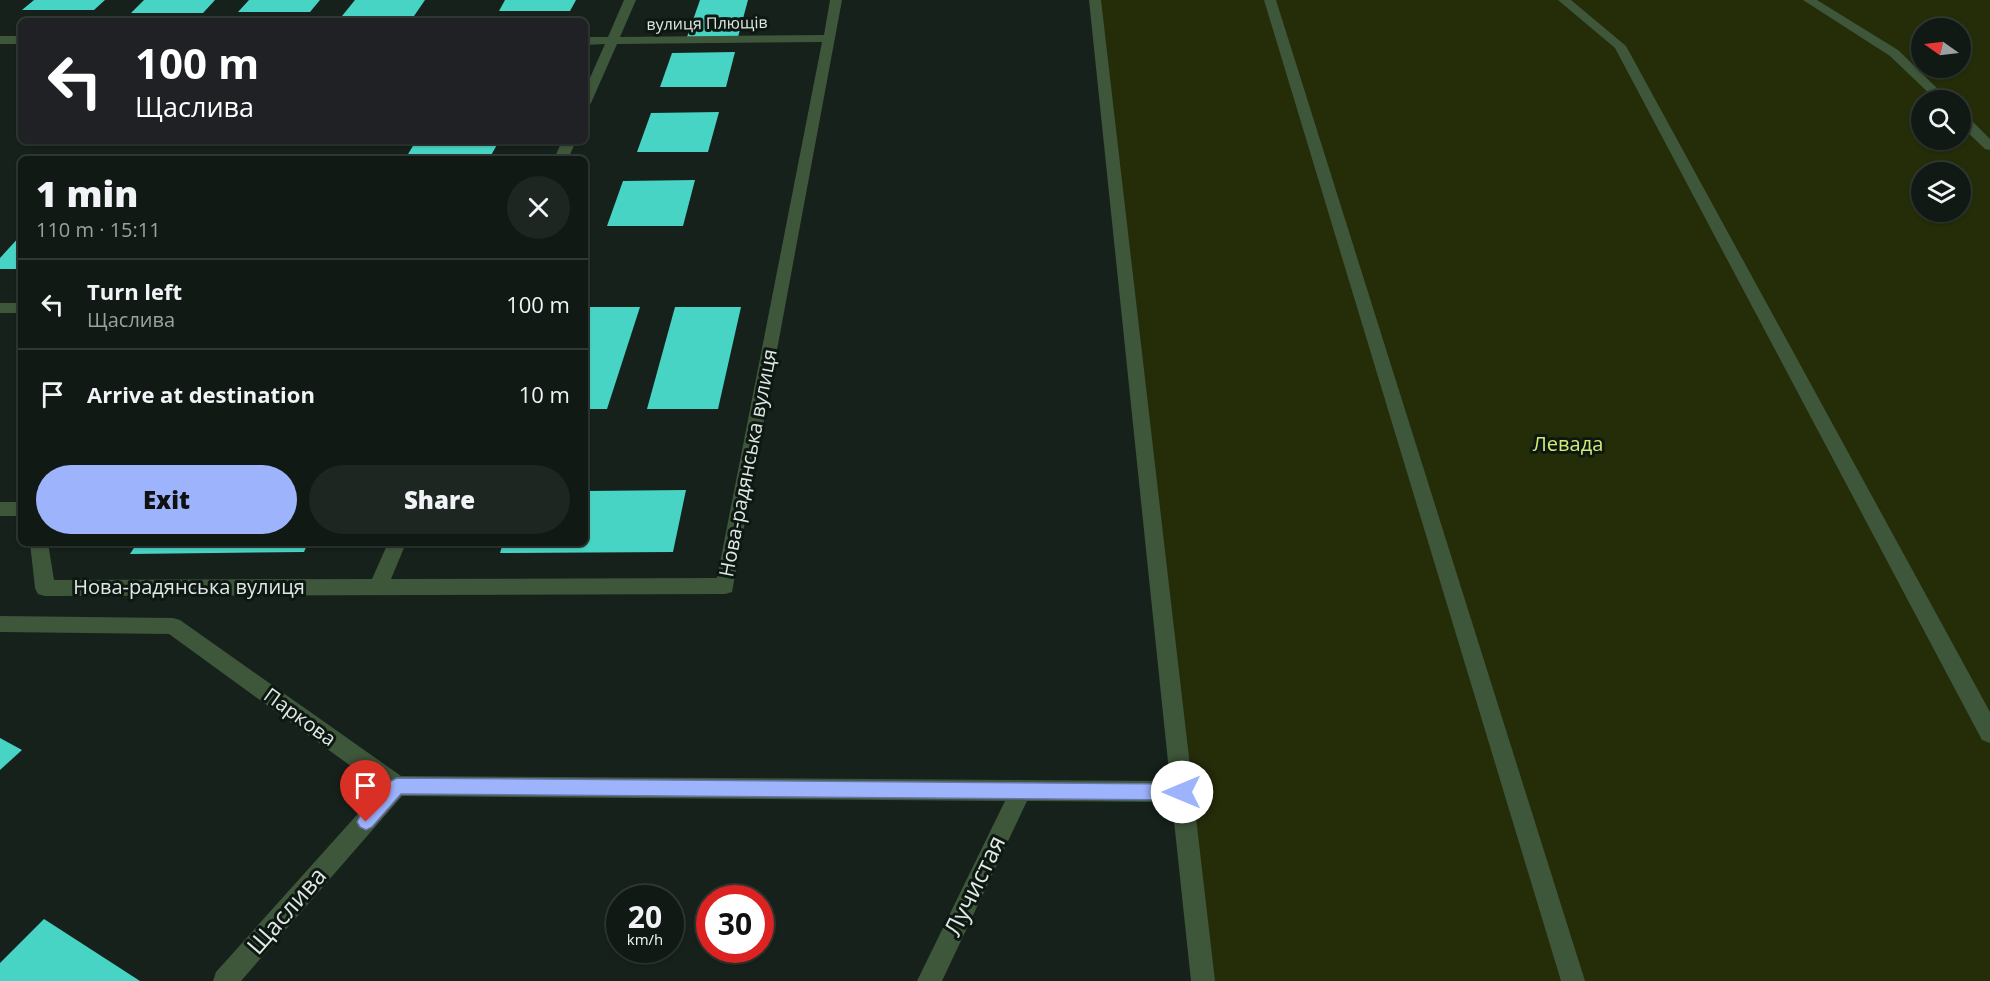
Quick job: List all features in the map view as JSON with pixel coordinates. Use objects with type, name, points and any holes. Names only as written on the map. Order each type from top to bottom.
[{"type":"street","points":[[588,97],[630,0]]},
{"type":"street","name":"Нова-радянська вулиця","points":[[39,546],[45,588],[725,586],[836,0]]},
{"type":"street","points":[[1095,0],[1203,981]]},
{"type":"street","points":[[1270,0],[1573,981]]},
{"type":"street","points":[[1564,0],[1620,46],[1990,734]]},
{"type":"street","points":[[1809,0],[1894,53],[1933,90]]},
{"type":"street","name":"вулиця Плющів","points":[[588,41],[829,38]]},
{"type":"street","points":[[0,40],[18,40]]},
{"type":"street","points":[[1971,128],[1990,146]]},
{"type":"street","points":[[0,308],[18,308]]},
{"type":"street","points":[[0,508],[18,509]]},
{"type":"street","points":[[378,587],[396,546]]},
{"type":"street","name":"Паркова","points":[[0,624],[173,626],[397,786]]},
{"type":"street","points":[[397,786],[1182,792]]},
{"type":"street","name":"Щаслива","points":[[225,981],[397,786]]},
{"type":"street","name":"Лучистая","points":[[929,981],[1021,791]]},
{"type":"green space","name":"Левада","points":[[1095,0],[1990,0],[1990,981],[1203,981]]},
{"type":"building","points":[[34,0],[105,0],[94,10],[22,10]]},
{"type":"building","points":[[144,0],[215,0],[203,13],[131,13]]},
{"type":"building","points":[[249,0],[320,0],[310,12],[238,12]]},
{"type":"building","points":[[355,0],[425,0],[414,16],[342,16]]},
{"type":"building","points":[[505,0],[576,0],[570,11],[499,11]]},
{"type":"building","points":[[700,0],[748,0],[738,37],[687,37]]},
{"type":"building","points":[[735,52],[726,87],[660,87],[672,53]]},
{"type":"building","points":[[719,112],[708,152],[637,152],[651,113]]},
{"type":"building","points":[[414,144],[497,144],[491,156],[407,156]]},
{"type":"building","points":[[695,180],[683,226],[607,226],[623,181]]},
{"type":"building","points":[[18,238],[18,269],[0,269],[0,258]]},
{"type":"building","points":[[588,307],[640,307],[607,409],[588,409]]},
{"type":"building","points":[[675,307],[741,307],[718,409],[647,409]]},
{"type":"building","points":[[686,490],[673,552],[500,553],[502,546],[588,546],[588,491]]},
{"type":"building","points":[[135,546],[307,546],[304,552],[130,554]]},
{"type":"building","points":[[0,738],[22,750],[0,770]]},
{"type":"building","points":[[44,919],[140,981],[0,981],[0,963]]},
{"type":"route","points":[[366,822],[397,786],[1182,792]]}]
